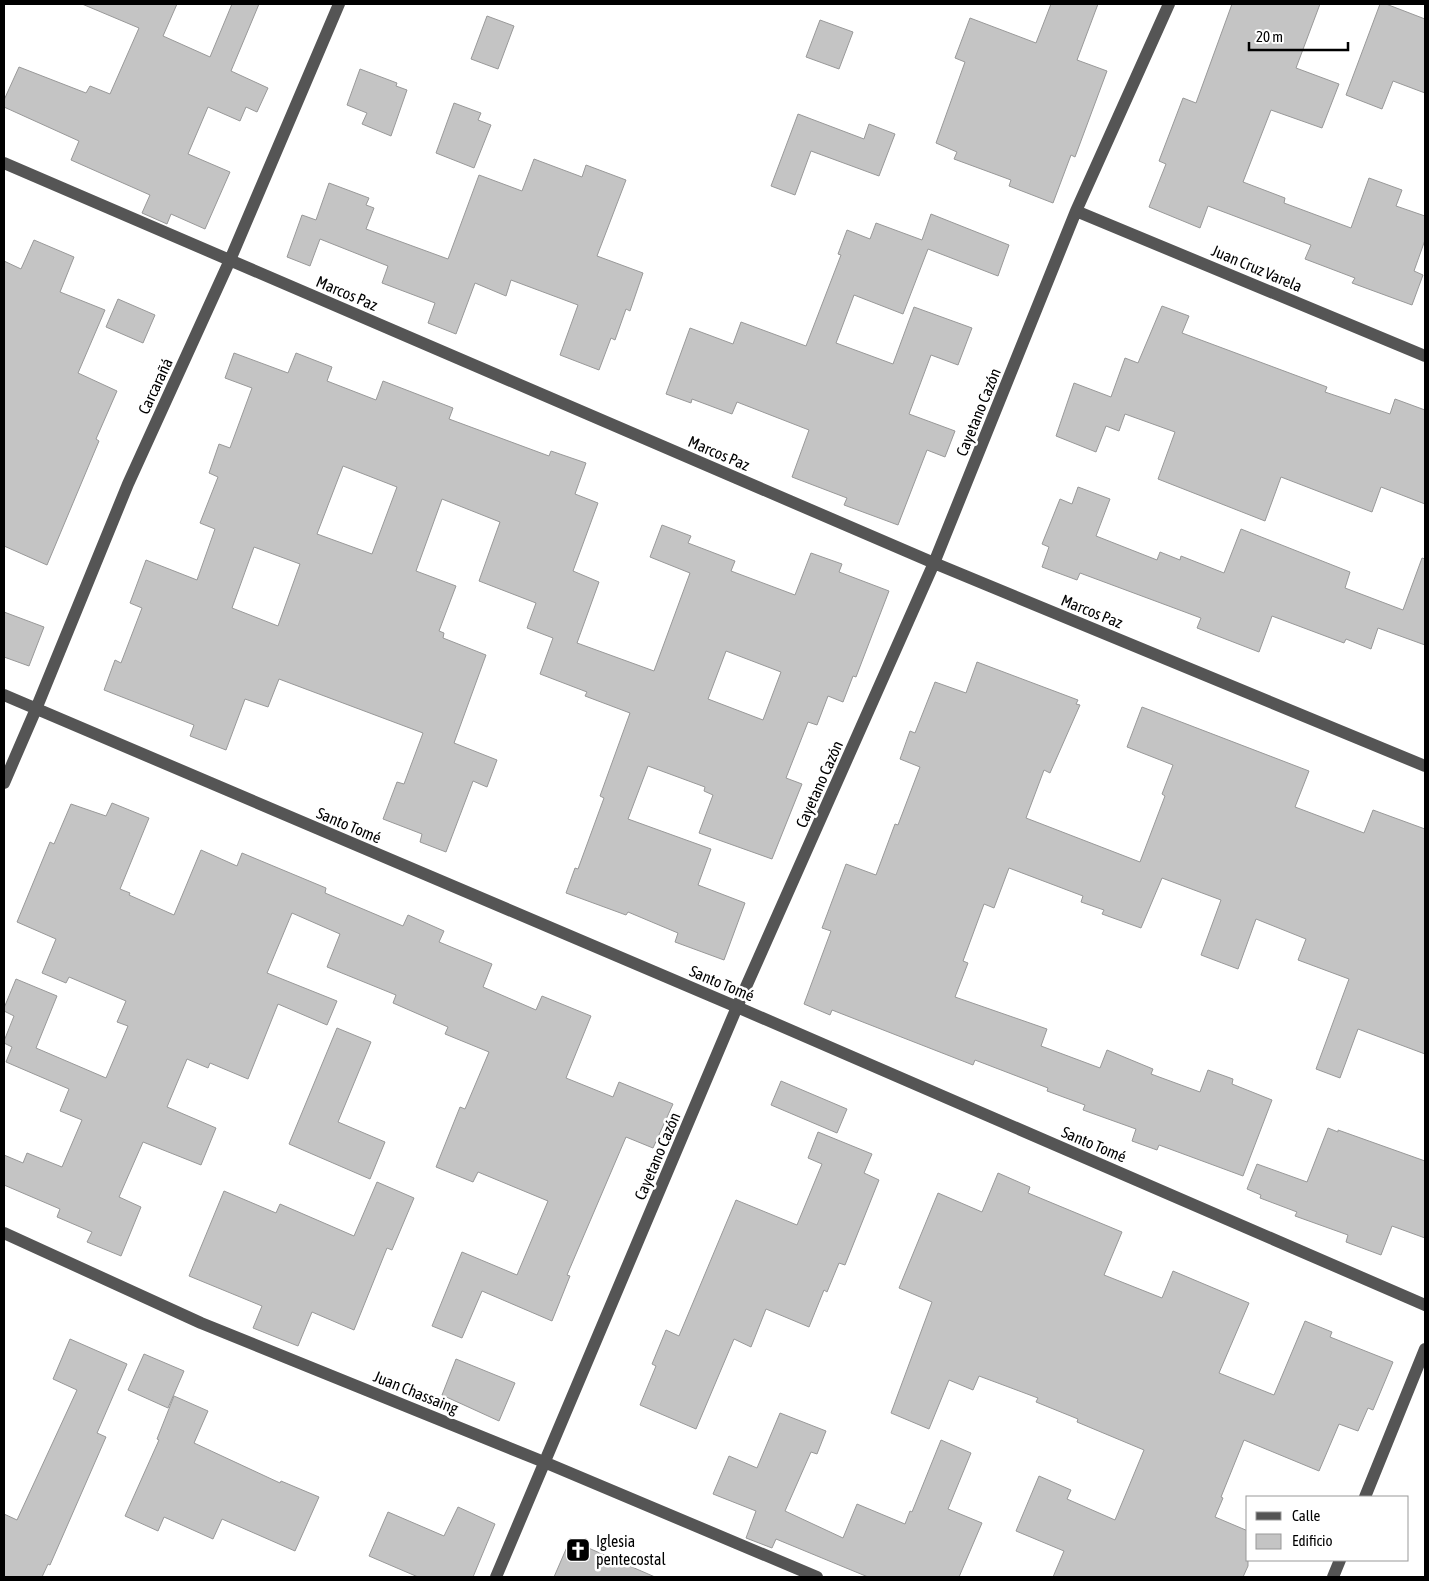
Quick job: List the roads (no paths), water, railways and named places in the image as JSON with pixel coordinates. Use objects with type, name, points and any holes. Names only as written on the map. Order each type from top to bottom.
[{"type":"street","name":"Carcarañá","points":[[4,783],[36,710],[128,484],[230,260],[339,4]]},
{"type":"street","name":"Cayetano Cazón","points":[[496,1577],[738,1007],[934,564],[1076,211],[1169,4]]},
{"type":"street","name":"Marcos Paz","points":[[4,163],[934,564],[1425,766]]},
{"type":"street","name":"Juan Cruz Varela","points":[[1076,211],[1425,356]]},
{"type":"street","name":"Santo Tomé","points":[[4,696],[738,1007],[1425,1305]]},
{"type":"street","name":"Juan Chassaing","points":[[4,1233],[201,1323],[544,1462],[818,1577]]},
{"type":"street","points":[[1365,1496],[1425,1349]]},
{"type":"street","points":[[1333,1577],[1340,1561]]},
{"type":"place","name":"Iglesia pentecostal","points":[[578,1550]]}]
